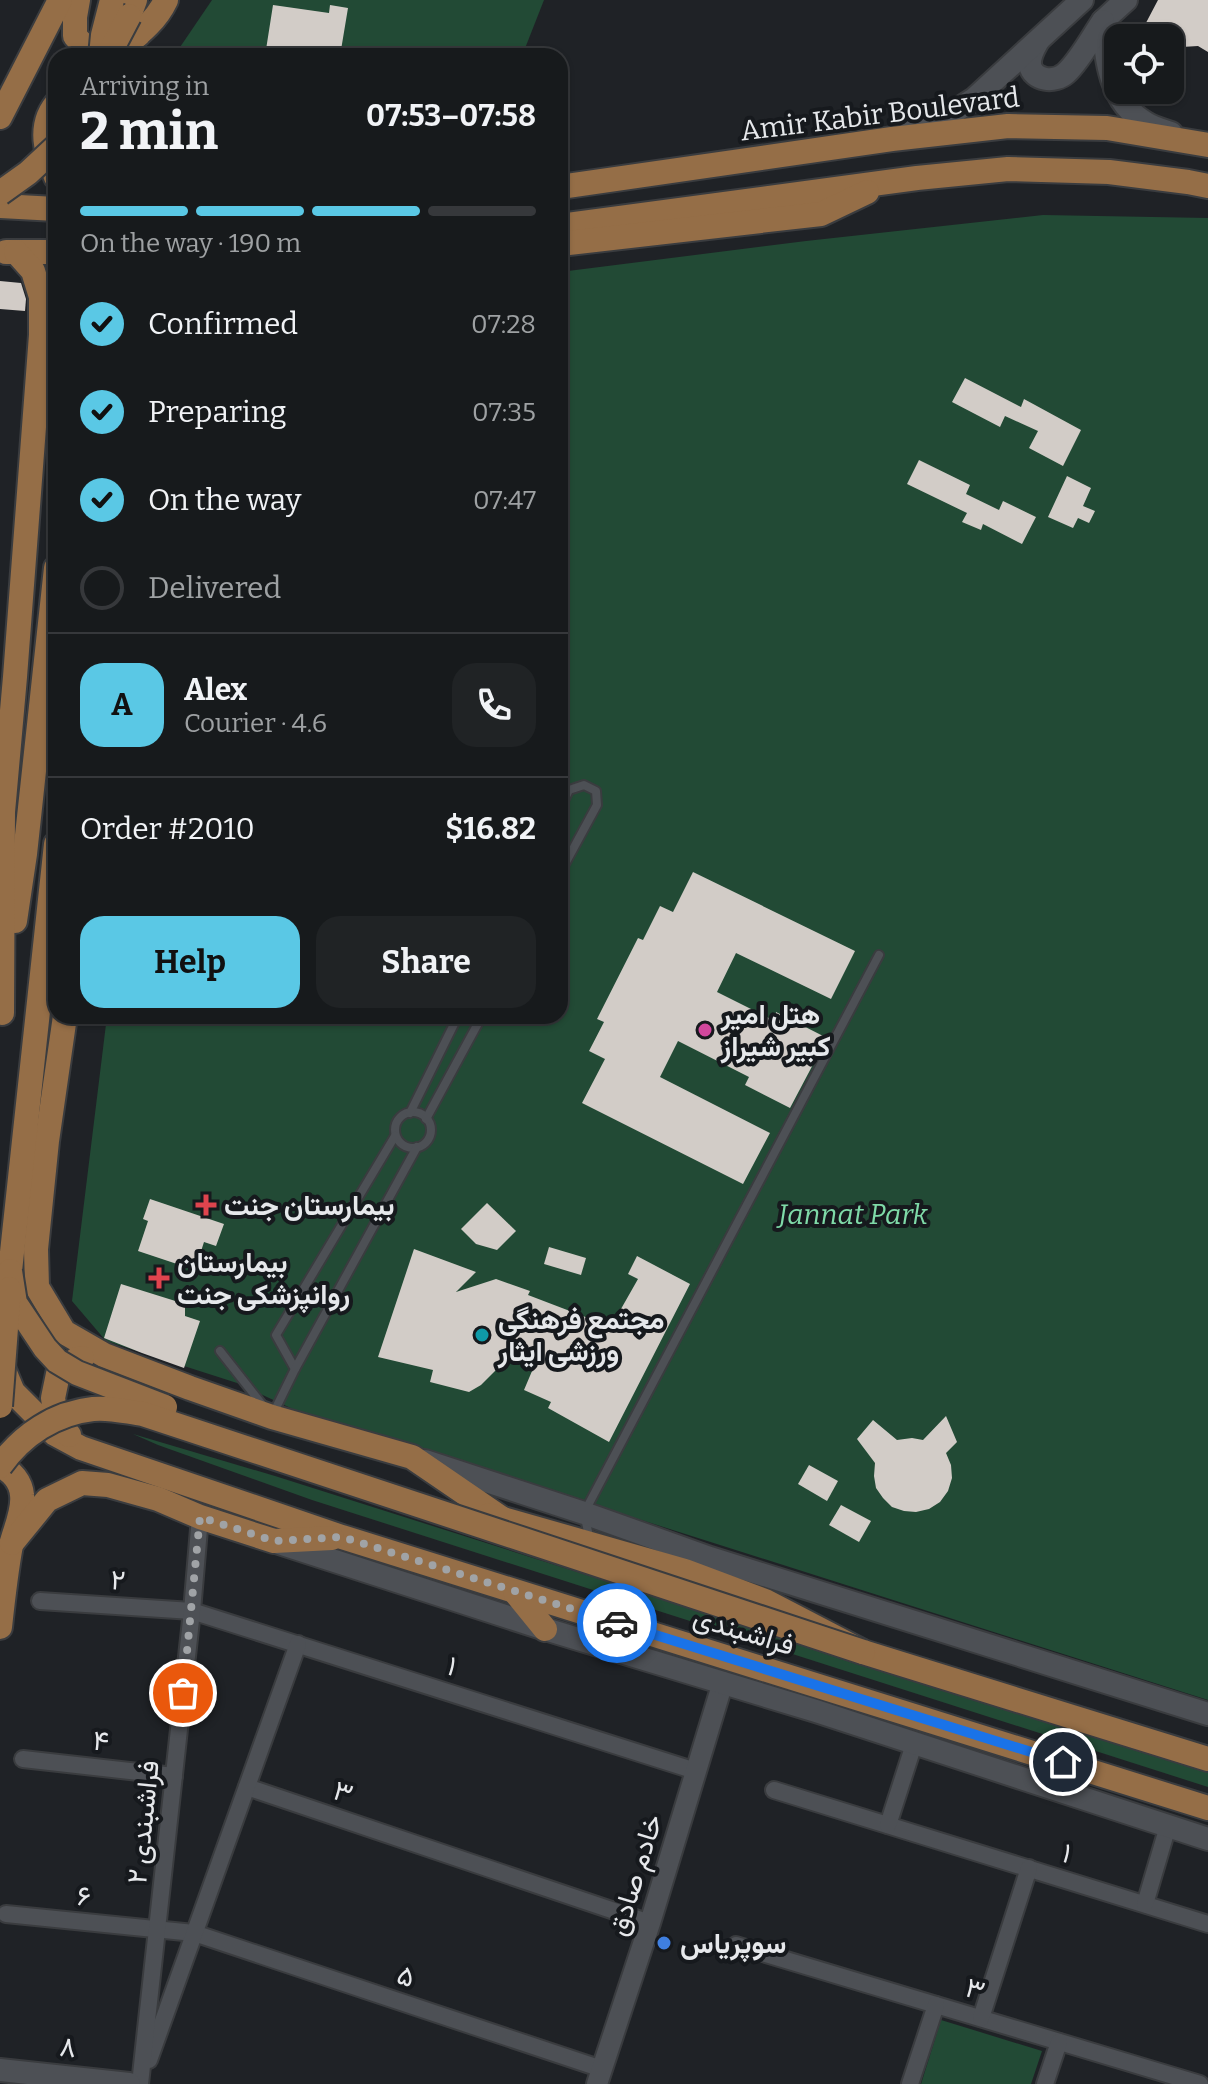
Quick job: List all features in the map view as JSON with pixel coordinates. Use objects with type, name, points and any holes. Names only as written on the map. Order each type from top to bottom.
[{"type":"main road","points":[[0,117],[60,0]]},
{"type":"main road","points":[[78,0],[75,36],[88,48]]},
{"type":"main road","points":[[102,48],[103,35],[128,21],[161,10],[166,0]]},
{"type":"main road","points":[[892,139],[943,119],[974,99],[1082,0]]},
{"type":"main road","points":[[1039,40],[1031,54],[1030,64],[1034,74],[1056,80],[1066,73],[1103,21],[1126,0]]},
{"type":"main road","points":[[115,48],[128,21]]},
{"type":"main road","points":[[113,48],[128,21]]},
{"type":"main road","points":[[1103,21],[1106,62],[1124,104],[1146,123],[1199,143]]},
{"type":"main road","points":[[48,121],[45,149],[48,157]]},
{"type":"main road","name":"Amir Kabir Boulevard","points":[[568,186],[892,139],[1008,126],[1107,128],[1199,143]]},
{"type":"main road","points":[[0,193],[48,154]]},
{"type":"main road","points":[[568,225],[1008,169],[1109,172],[1208,186]]},
{"type":"main road","points":[[568,243],[821,214],[883,183]]},
{"type":"main road","points":[[0,206],[48,209]]},
{"type":"main road","points":[[8,252],[48,252]]},
{"type":"main road","points":[[1,1022],[3,812],[41,327],[41,297],[33,271],[8,252]]},
{"type":"main road","points":[[41,327],[48,315]]},
{"type":"main road","points":[[1,1022],[25,854],[48,642]]},
{"type":"main road","points":[[0,1406],[10,1271],[48,918]]},
{"type":"main road","points":[[64,1024],[36,1249],[37,1287],[64,1332],[104,1355],[272,1417],[412,1457],[504,1520]]},
{"type":"main road","points":[[10,1271],[15,1303],[26,1322],[57,1361],[77,1373],[150,1402],[504,1520],[685,1571],[765,1601],[863,1652]]},
{"type":"main road","points":[[81,1448],[57,1422],[53,1398],[58,1374],[77,1359],[104,1355]]},
{"type":"main road","name":"فراشبندی","points":[[0,1361],[13,1392],[55,1434],[81,1448],[342,1537],[1208,1808]]},
{"type":"main road","points":[[0,1627],[5,1580],[22,1494],[17,1479],[8,1469],[0,1466],[14,1448],[51,1420],[95,1409],[143,1414],[863,1652],[1208,1759]]},
{"type":"main road","name":"فراشبندی","points":[[412,1457],[710,1558],[1208,1714]]},
{"type":"main road","points":[[12,1543],[47,1500],[82,1483],[108,1485],[158,1499],[200,1517],[274,1541],[342,1537]]},
{"type":"main road","name":"فراشبندی","points":[[274,1541],[1208,1839]]},
{"type":"main road","points":[[515,1592],[545,1629]]},
{"type":"main road","name":"۸","points":[[0,2070],[129,2084]]},
{"type":"street","name":"۲ فراشبندی","points":[[140,2084],[200,1517]]},
{"type":"street","name":"۲","points":[[40,1601],[192,1611]]},
{"type":"street","name":"۱","points":[[192,1611],[696,1771]]},
{"type":"street","points":[[140,2084],[298,1644]]},
{"type":"street","name":"خادم صادق","points":[[599,2076],[650,1923],[723,1682]]},
{"type":"street","points":[[888,1825],[914,1744]]},
{"type":"street","name":"۴","points":[[23,1759],[174,1776]]},
{"type":"street","name":"۳","points":[[247,1787],[650,1923]]},
{"type":"street","name":"۱","points":[[774,1790],[1208,1924]]},
{"type":"street","points":[[1145,1904],[1168,1826]]},
{"type":"street","points":[[981,2018],[1029,1868]]},
{"type":"street","name":"۶","points":[[6,1914],[194,1933]]},
{"type":"street","name":"۵","points":[[194,1933],[599,2076]]},
{"type":"street","name":"۳","points":[[736,1945],[1200,2084]]},
{"type":"street","points":[[910,2084],[936,2005]]},
{"type":"street","points":[[1045,2084],[1059,2042]]},
{"type":"lane","points":[[568,792],[584,785],[596,791],[597,805],[568,858]]},
{"type":"lane","points":[[591,1544],[584,1513],[879,955]]},
{"type":"lane","points":[[295,1369],[276,1335],[395,1136],[398,1120],[410,1113],[454,1024]]},
{"type":"lane","points":[[426,1119],[478,1024]]},
{"type":"lane","points":[[395,1136],[408,1148],[423,1146],[430,1127],[419,1114],[410,1113]]},
{"type":"lane","points":[[220,1351],[272,1417],[295,1369],[417,1147]]},
{"type":"green space","points":[[212,0],[544,0],[525,48],[179,48]]},
{"type":"green space","name":"Jannat Park","points":[[1043,215],[1208,218],[1208,1700],[295,1410],[237,1383],[106,1341],[72,1301],[106,1024],[568,1024],[568,271]]},
{"type":"green space","points":[[133,1434],[275,1476],[1208,1772],[1208,1787],[312,1500]]},
{"type":"green space","points":[[941,2020],[1042,2051],[1031,2084],[921,2084]]},
{"type":"building","points":[[1158,0],[1208,0],[1208,52],[1198,46],[1184,47],[1184,24],[1145,24]]},
{"type":"building","points":[[273,5],[329,13],[330,5],[348,8],[341,48],[266,48]]},
{"type":"building","points":[[0,281],[21,283],[26,299],[25,311],[0,309]]},
{"type":"building","points":[[965,378],[1021,407],[1024,399],[1081,430],[1063,466],[1029,448],[1038,431],[1005,416],[1000,427],[952,402]]},
{"type":"building","points":[[919,460],[970,485],[966,494],[999,510],[1003,501],[1036,517],[1022,544],[983,524],[981,530],[962,522],[967,513],[907,484]]},
{"type":"building","points":[[1067,476],[1091,488],[1083,506],[1095,511],[1089,523],[1078,518],[1073,528],[1048,517]]},
{"type":"building","name":"هتل امیر کبیر شیراز","points":[[693,872],[855,951],[831,999],[736,953],[717,992],[775,1021],[776,1012],[827,1038],[790,1108],[745,1085],[749,1077],[678,1041],[660,1077],[770,1133],[743,1184],[582,1103],[605,1059],[589,1051],[604,1022],[597,1019],[638,938],[643,940],[660,906],[673,912]]},
{"type":"building","points":[[150,1199],[224,1224],[216,1246],[204,1242],[195,1270],[138,1251],[148,1221],[143,1219]]},
{"type":"building","points":[[487,1203],[516,1231],[497,1250],[476,1244],[461,1229]]},
{"type":"building","points":[[549,1247],[586,1258],[581,1275],[544,1264]]},
{"type":"building","points":[[414,1249],[476,1272],[456,1292],[496,1279],[596,1321],[598,1317],[613,1323],[638,1279],[628,1274],[637,1256],[690,1284],[609,1442],[548,1408],[551,1402],[524,1390],[535,1364],[508,1353],[506,1360],[481,1385],[469,1392],[430,1382],[433,1370],[378,1357]]},
{"type":"building","points":[[121,1284],[185,1304],[185,1316],[200,1321],[184,1368],[104,1338]]},
{"type":"building","points":[[946,1416],[957,1442],[946,1453],[952,1478],[948,1491],[940,1502],[929,1509],[916,1512],[892,1507],[876,1488],[875,1463],[857,1439],[873,1420],[897,1440],[923,1440]]},
{"type":"building","points":[[809,1465],[838,1481],[827,1501],[798,1484]]},
{"type":"building","points":[[841,1505],[871,1521],[859,1542],[829,1525]]},
{"type":"way so far","points":[[183,1693],[200,1517],[274,1541],[342,1537],[617,1623]]},
{"type":"place","name":"هتل امیر کبیر شیراز","points":[[705,1030]]},
{"type":"place","name":"بیمارستان جنت","points":[[206,1205]]},
{"type":"place","name":"بیمارستان روانپزشکی جنت","points":[[159,1278]]},
{"type":"place","name":"مجتمع فرهنگی ورزشی ایثار","points":[[482,1335]]},
{"type":"place","name":"سوپریاس","points":[[664,1943]]},
{"type":"route","points":[[617,1623],[1063,1762]]}]
